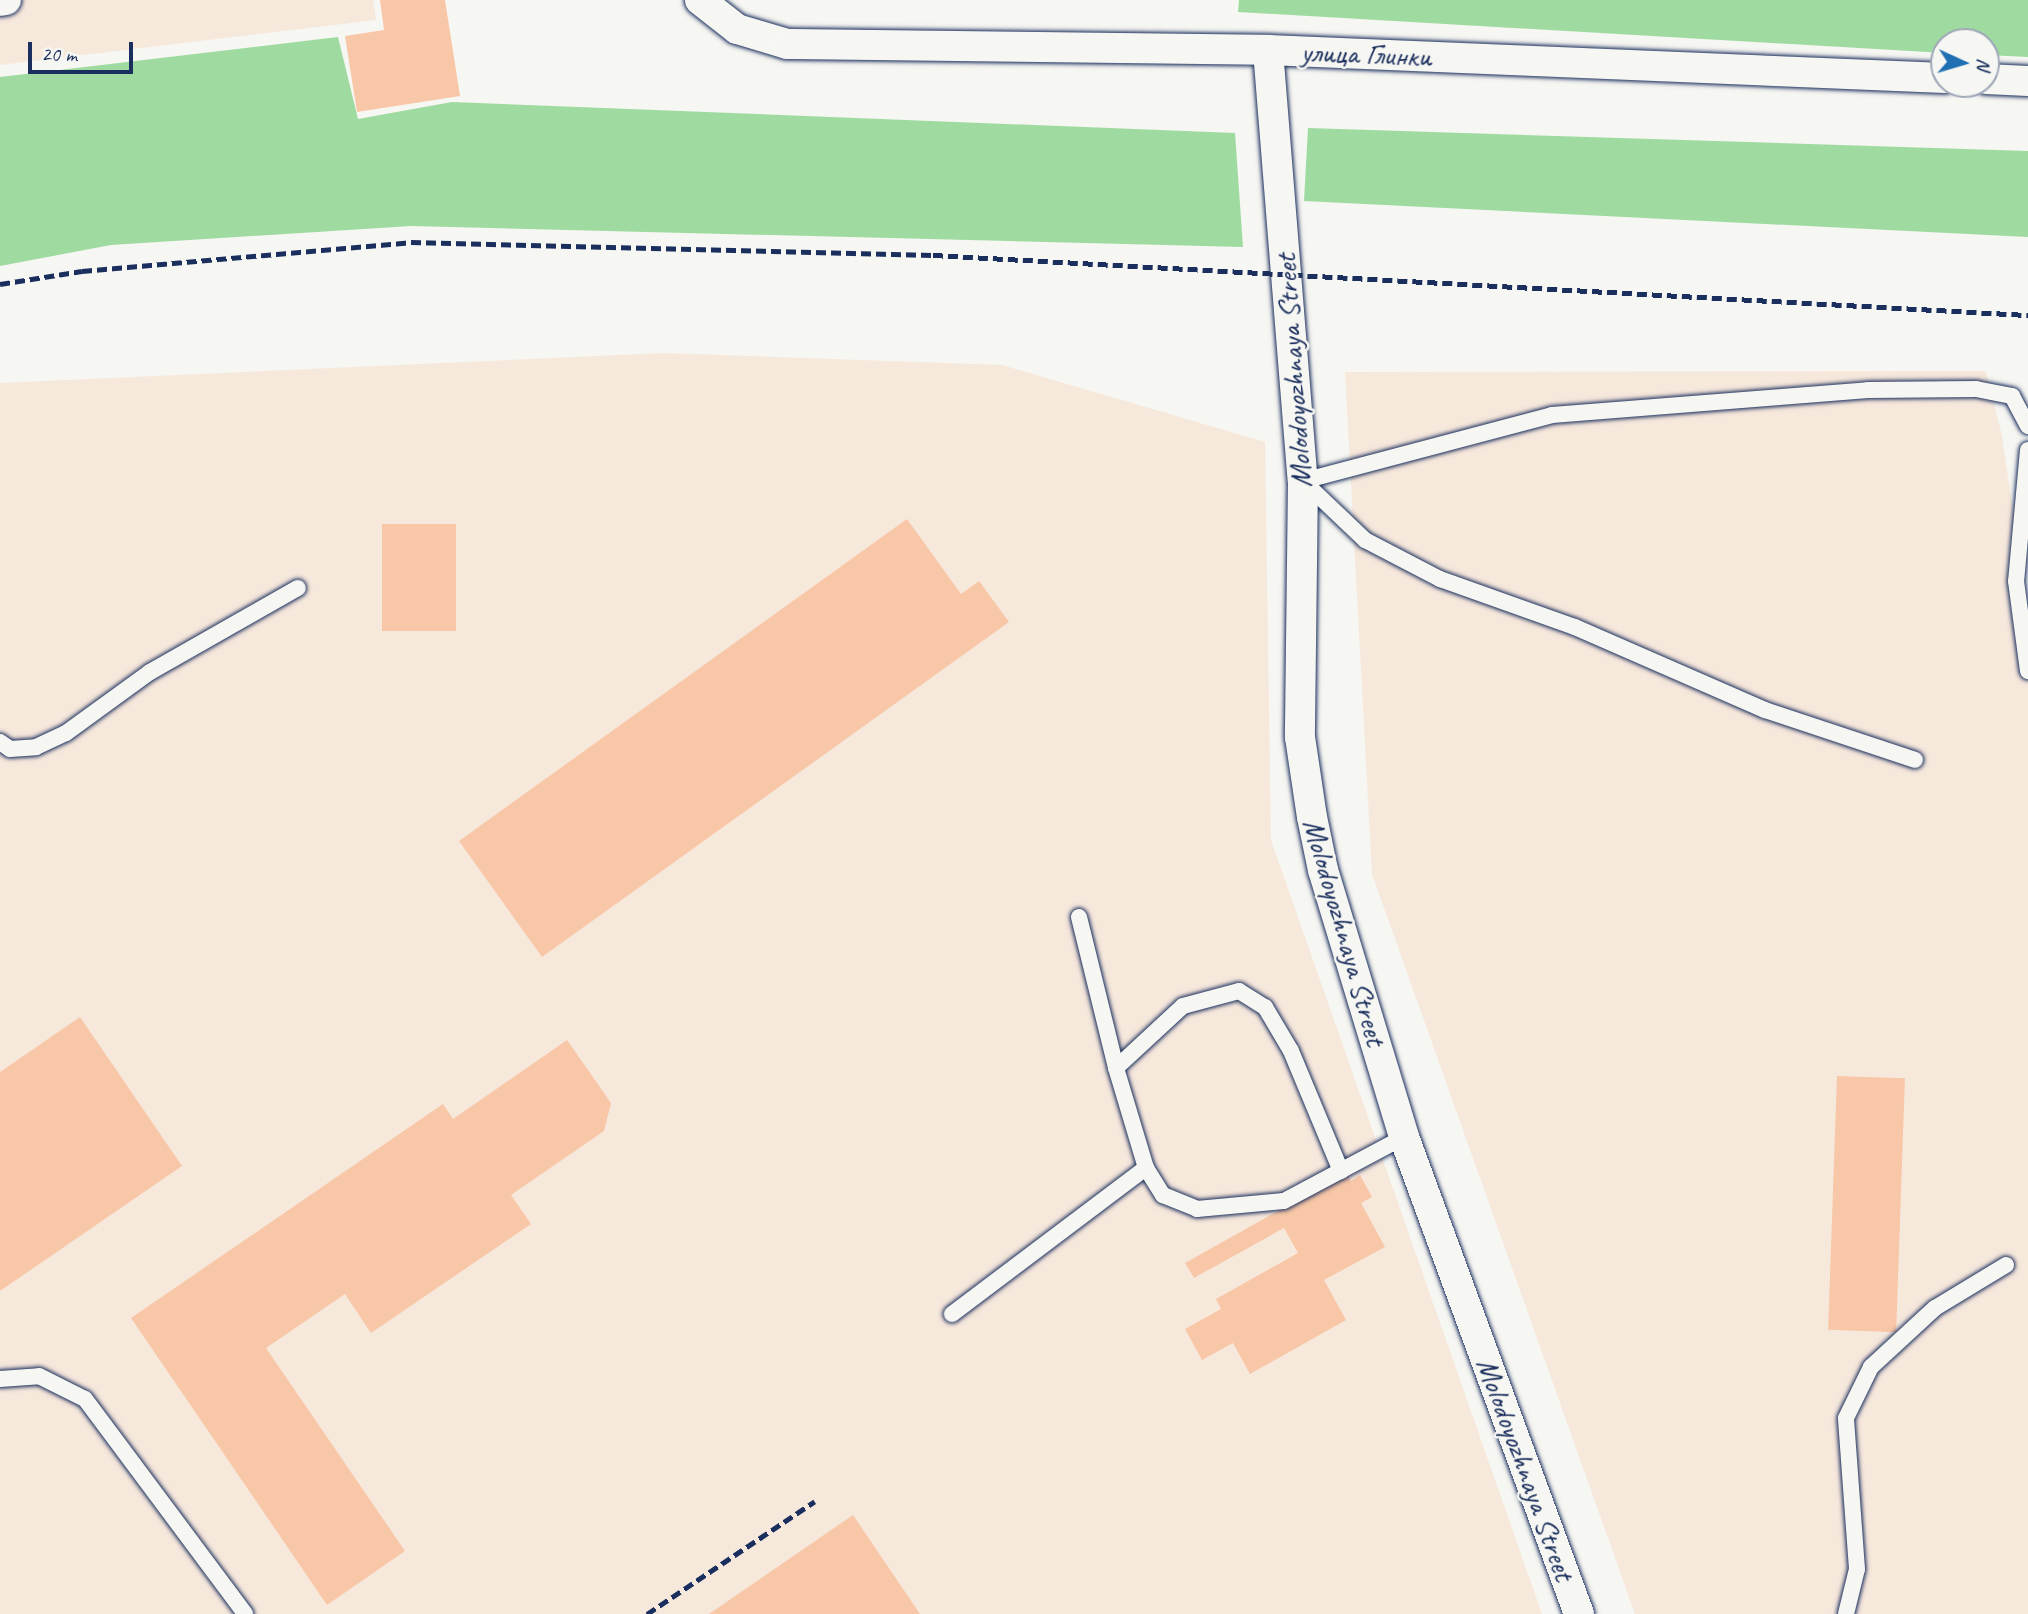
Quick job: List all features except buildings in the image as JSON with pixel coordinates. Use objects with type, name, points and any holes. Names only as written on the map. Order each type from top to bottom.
[{"type":"street","points":[[0,1],[6,0]]},
{"type":"street","name":"улица Глинки","points":[[700,0],[737,29],[787,44],[1268,50],[1930,77]]},
{"type":"street","name":"Molodoyozhnaya Street","points":[[1268,50],[1303,481],[1300,737],[1312,817],[1323,870],[1404,1137],[1579,1614]]},
{"type":"street","points":[[2000,80],[2028,81]]},
{"type":"lane","points":[[1303,481],[1552,415],[1868,390],[1976,389],[2012,396],[2028,426]]},
{"type":"lane","points":[[2028,450],[2016,581],[2028,671]]},
{"type":"lane","points":[[1303,481],[1365,540],[1440,579],[1575,626],[1765,710],[1915,761]]},
{"type":"lane","points":[[0,742],[10,749],[36,747],[66,733],[150,672],[298,588]]},
{"type":"lane","points":[[1079,917],[1116,1068],[1146,1168],[1163,1195],[1197,1209],[1284,1201],[1404,1137]]},
{"type":"lane","points":[[1116,1068],[1182,1006],[1239,990],[1265,1007],[1291,1051],[1341,1171]]},
{"type":"lane","points":[[952,1314],[1146,1168]]},
{"type":"lane","points":[[1846,1614],[1857,1569],[1846,1418],[1871,1367],[1935,1308],[2006,1265]]},
{"type":"lane","points":[[0,1379],[39,1376],[85,1399],[245,1614]]},
{"type":"shaded area","points":[[0,0],[373,0],[376,20],[0,65]]},
{"type":"shaded area","points":[[664,353],[1002,365],[1265,442],[1271,840],[1542,1614],[0,1614],[0,383]]},
{"type":"shaded area","points":[[1986,371],[2002,436],[2028,614],[2028,1614],[1635,1614],[1372,874],[1345,372]]},
{"type":"green space","points":[[1239,0],[2028,0],[2028,57],[2000,56],[2000,28],[1930,28],[1930,52],[1238,12]]},
{"type":"green space","points":[[338,37],[358,119],[452,102],[1235,133],[1243,247],[411,226],[111,245],[0,266],[0,77]]},
{"type":"green space","points":[[1308,128],[2028,151],[2028,237],[1304,201]]},
{"type":"railway","points":[[0,284],[82,271],[411,242],[933,255],[2028,315]]},
{"type":"railway","points":[[647,1614],[815,1501]]}]
